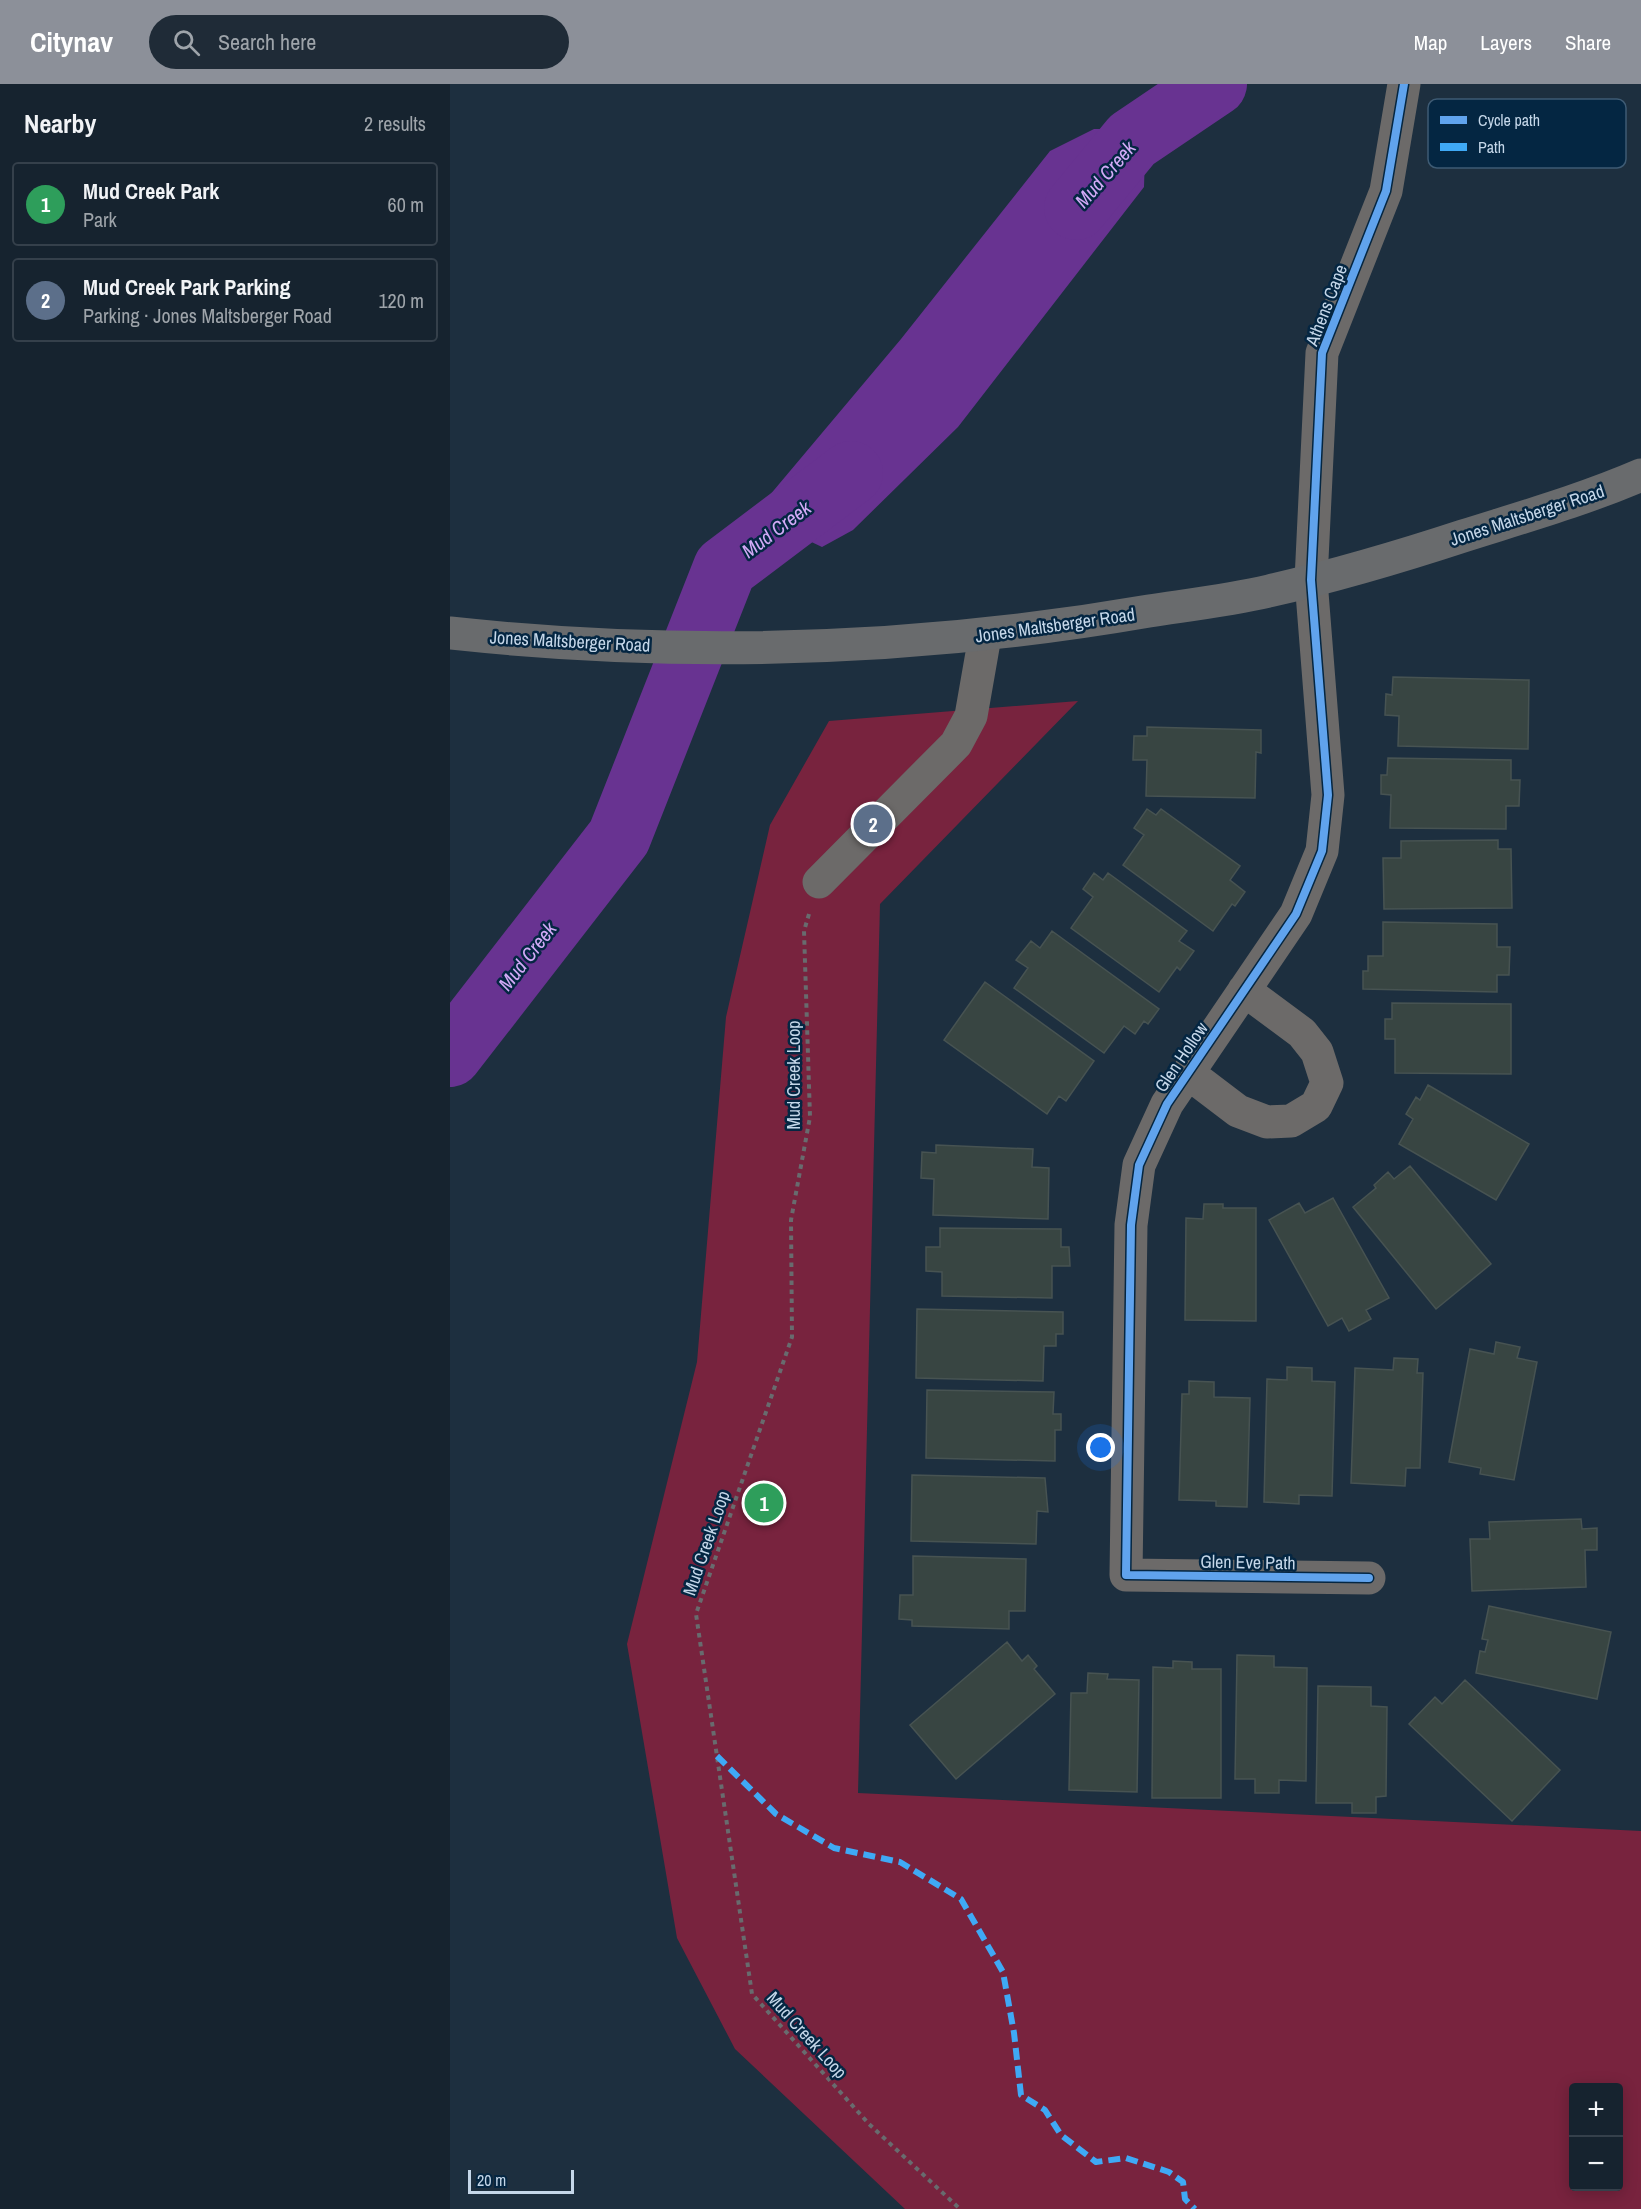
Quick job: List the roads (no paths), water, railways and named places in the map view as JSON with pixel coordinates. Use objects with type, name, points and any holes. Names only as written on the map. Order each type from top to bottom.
[{"type":"main road","name":"Jones Maltsberger Road","points":[[450,633],[517,640],[651,646],[839,646],[985,636],[1256,593],[1417,551],[1598,494],[1641,475]]},
{"type":"street","name":"Athens Cape","points":[[1311,579],[1322,353],[1386,191],[1404,84]]},
{"type":"street","name":"Glen Hollow","points":[[1126,1575],[1131,1225],[1139,1165],[1167,1104],[1296,914],[1322,851],[1328,795],[1311,579]]},
{"type":"street","points":[[819,882],[956,744],[971,716],[985,636]]},
{"type":"street","points":[[1188,1073],[1238,1111],[1267,1122],[1290,1121],[1316,1106],[1327,1083],[1317,1052],[1302,1033],[1244,990]]},
{"type":"street","name":"Glen Eve Path","points":[[1126,1575],[1369,1578]]},
{"type":"water","points":[[1094,129],[1122,129],[1145,154],[1144,187],[958,427],[853,530],[822,547],[761,518],[769,496],[901,339],[1050,151]]},
{"type":"waterway","name":"Mud Creek","points":[[1076,208],[1132,140],[1215,84]]},
{"type":"waterway","name":"Mud Creek","points":[[450,1055],[619,837],[725,568],[851,473]]},
{"type":"place","name":"Mud Creek Park Parking","points":[[873,824]]},
{"type":"place","name":"Mud Creek Park","points":[[764,1503]]}]
